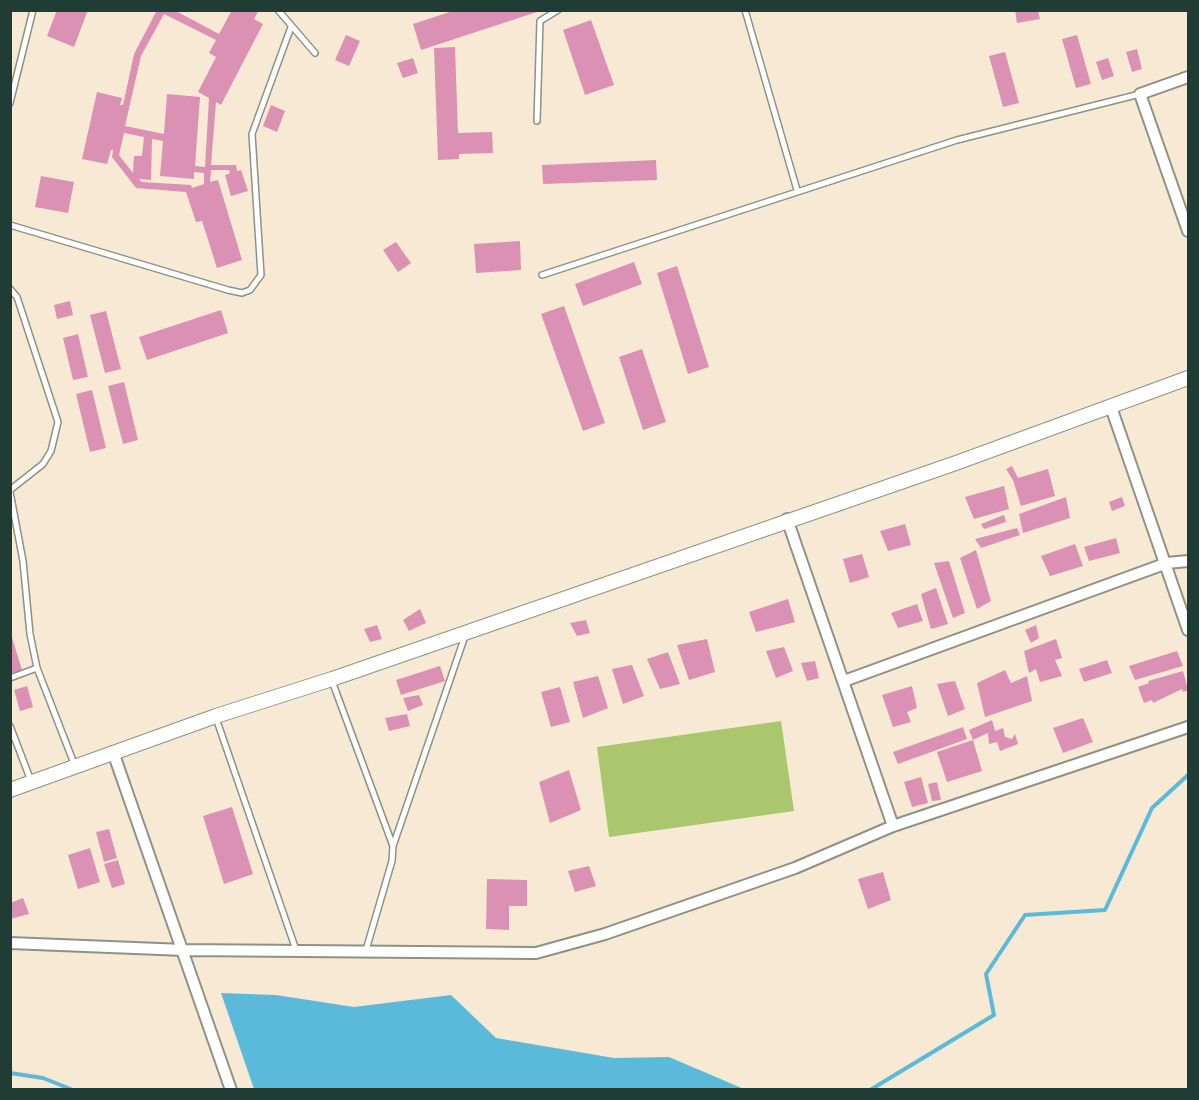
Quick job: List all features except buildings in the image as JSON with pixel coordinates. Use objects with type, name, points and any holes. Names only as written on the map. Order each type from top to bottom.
[{"type":"street","points":[[1188,77],[1140,94],[1188,231]]},
{"type":"street","points":[[10,790],[216,716],[332,679],[787,519],[956,463],[1188,378]]},
{"type":"street","points":[[1111,407],[1167,563],[1188,630]]},
{"type":"street","points":[[787,519],[893,826]]},
{"type":"street","points":[[844,681],[1167,563],[1188,561]]},
{"type":"street","points":[[10,943],[184,950],[366,950],[442,954],[536,953],[559,948],[795,868],[893,826],[1188,727]]},
{"type":"street","points":[[113,752],[231,1089]]},
{"type":"lane","points":[[10,103],[33,10]]},
{"type":"lane","points":[[278,10],[315,53]]},
{"type":"lane","points":[[537,121],[540,21],[558,10]]},
{"type":"lane","points":[[745,10],[797,190]]},
{"type":"lane","points":[[10,225],[228,290],[242,292],[250,290],[261,275],[252,134],[291,27]]},
{"type":"lane","points":[[542,275],[797,190],[957,140],[1140,94]]},
{"type":"lane","points":[[10,289],[17,297],[58,422],[51,451],[43,464],[10,491],[23,561],[30,634],[37,668],[75,766]]},
{"type":"lane","points":[[366,950],[392,861],[393,846],[467,632]]},
{"type":"lane","points":[[10,678],[37,668]]},
{"type":"lane","points":[[332,679],[393,846]]},
{"type":"lane","points":[[216,716],[296,951]]},
{"type":"lane","points":[[10,726],[32,783]]},
{"type":"green space","points":[[781,721],[794,811],[609,837],[597,747]]},
{"type":"water","points":[[221,993],[276,995],[354,1007],[451,995],[496,1038],[614,1058],[669,1057],[744,1089],[254,1089]]},
{"type":"waterway","points":[[870,1090],[994,1015],[986,974],[1025,915],[1105,910],[1152,808],[1188,775]]},
{"type":"waterway","points":[[10,1073],[43,1078],[73,1090]]}]
